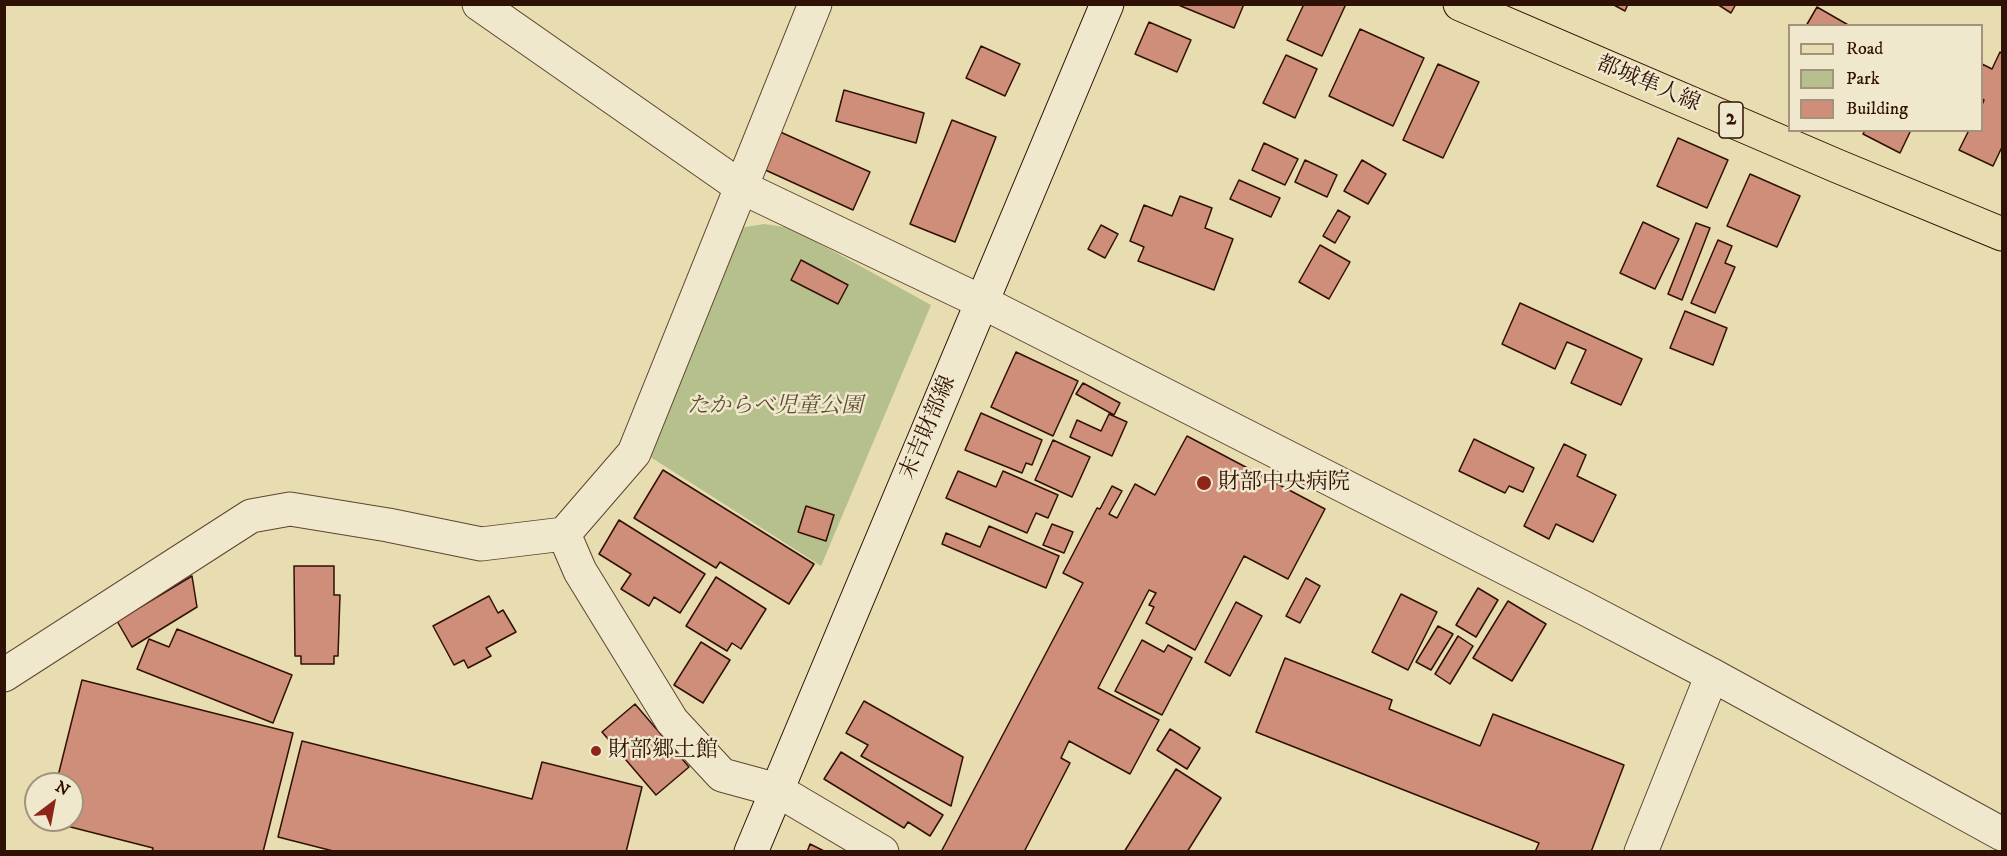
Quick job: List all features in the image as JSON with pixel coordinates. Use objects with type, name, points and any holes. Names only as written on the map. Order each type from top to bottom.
[{"type":"main road","name":"都城隼人線","points":[[1460,4],[1837,166],[2002,234]]},
{"type":"street","points":[[479,4],[741,187],[982,302],[1712,675],[2002,834]]},
{"type":"street","points":[[4,675],[251,516],[290,509],[388,525],[481,544],[564,534],[634,453],[815,4]]},
{"type":"street","name":"末吉財部線","points":[[751,852],[1107,4]]},
{"type":"street","points":[[564,534],[580,571],[672,721],[722,775],[777,790],[882,852]]},
{"type":"street","points":[[1641,852],[1712,675]]},
{"type":"green space","name":"たからべ児童公園","points":[[764,224],[791,228],[931,305],[821,566],[641,451],[739,228]]},
{"type":"building","points":[[1176,4],[1244,4],[1234,28]]},
{"type":"building","points":[[1304,4],[1346,4],[1322,56],[1287,40]]},
{"type":"building","points":[[1612,4],[1628,4],[1625,11]]},
{"type":"building","points":[[1717,4],[1736,4],[1731,13]]},
{"type":"building","points":[[1817,7],[1847,24],[1807,24]]},
{"type":"building","points":[[1149,22],[1191,40],[1177,72],[1135,54]]},
{"type":"building","points":[[1360,29],[1424,58],[1393,126],[1329,96]]},
{"type":"building","points":[[981,46],[1020,64],[1005,96],[966,78]]},
{"type":"building","points":[[2000,52],[2002,54],[2002,147],[1993,166],[1959,150],[1968,132],[1983,132],[1983,64],[1992,69]]},
{"type":"building","points":[[1286,55],[1317,69],[1295,118],[1263,103]]},
{"type":"building","points":[[1438,64],[1479,82],[1443,158],[1403,140]]},
{"type":"building","points":[[844,90],[924,113],[916,143],[836,121]]},
{"type":"building","points":[[952,120],[996,137],[955,242],[910,224]]},
{"type":"building","points":[[778,131],[870,172],[853,210],[761,168]]},
{"type":"building","points":[[1864,132],[1910,132],[1900,153],[1863,134]]},
{"type":"building","points":[[1678,138],[1728,160],[1707,208],[1657,186]]},
{"type":"building","points":[[1264,143],[1298,159],[1285,185],[1252,170]]},
{"type":"building","points":[[1305,160],[1337,175],[1327,197],[1295,182]]},
{"type":"building","points":[[1362,160],[1386,174],[1368,204],[1344,191]]},
{"type":"building","points":[[1750,174],[1800,196],[1777,247],[1727,226]]},
{"type":"building","points":[[1239,180],[1280,198],[1271,217],[1230,199]]},
{"type":"building","points":[[1180,196],[1212,208],[1205,228],[1233,239],[1214,290],[1138,261],[1144,247],[1130,241],[1144,205],[1172,216]]},
{"type":"building","points":[[1338,210],[1350,217],[1335,243],[1323,236]]},
{"type":"building","points":[[1643,222],[1679,239],[1655,289],[1620,273]]},
{"type":"building","points":[[1696,223],[1710,228],[1682,300],[1668,294]]},
{"type":"building","points":[[1101,225],[1118,234],[1105,258],[1088,249]]},
{"type":"building","points":[[1718,240],[1732,246],[1725,263],[1735,267],[1715,313],[1691,303]]},
{"type":"building","points":[[1320,245],[1350,262],[1329,299],[1299,282]]},
{"type":"building","points":[[801,260],[848,285],[838,304],[791,280]]},
{"type":"building","points":[[1520,303],[1642,359],[1621,405],[1571,383],[1586,350],[1567,342],[1555,369],[1502,344]]},
{"type":"building","points":[[1685,311],[1727,328],[1713,365],[1670,348]]},
{"type":"building","points":[[1016,352],[1078,381],[1053,436],[991,407]]},
{"type":"building","points":[[1083,383],[1120,403],[1114,415],[1076,394]]},
{"type":"building","points":[[981,413],[1042,440],[1032,465],[1026,463],[1022,473],[965,450]]},
{"type":"building","points":[[1109,414],[1127,422],[1112,456],[1070,437],[1077,420],[1101,431]]},
{"type":"building","points":[[1187,436],[1325,509],[1288,579],[1244,556],[1195,650],[1146,623],[1154,607],[1149,605],[1156,593],[1149,590],[1098,688],[1159,720],[1130,774],[1069,741],[1061,758],[1070,763],[1024,852],[941,852],[1083,583],[1063,573],[1097,508],[1100,509],[1112,486],[1122,491],[1109,514],[1117,518],[1135,484],[1155,495]]},
{"type":"building","points":[[1474,439],[1534,468],[1523,492],[1509,486],[1505,493],[1459,471]]},
{"type":"building","points":[[1053,440],[1090,457],[1072,497],[1035,480]]},
{"type":"building","points":[[1564,444],[1586,455],[1577,476],[1616,495],[1593,542],[1556,524],[1549,539],[1524,526]]},
{"type":"building","points":[[663,470],[814,564],[789,604],[720,562],[716,568],[634,518]]},
{"type":"building","points":[[958,471],[996,487],[1003,471],[1058,495],[1048,518],[1036,513],[1027,533],[946,498]]},
{"type":"building","points":[[806,506],[834,515],[826,541],[798,532]]},
{"type":"building","points":[[619,520],[705,574],[680,613],[654,597],[649,606],[621,589],[631,574],[599,554]]},
{"type":"building","points":[[1052,524],[1073,532],[1064,553],[1043,545]]},
{"type":"building","points":[[989,526],[1059,556],[1046,588],[942,544],[946,533],[980,547]]},
{"type":"building","points":[[294,566],[334,566],[334,595],[340,595],[338,656],[334,656],[334,664],[301,664],[301,656],[295,656]]},
{"type":"building","points":[[192,576],[197,607],[132,647],[117,621]]},
{"type":"building","points":[[716,577],[766,609],[741,649],[732,643],[727,651],[686,626]]},
{"type":"building","points":[[1306,578],[1320,586],[1300,623],[1286,616]]},
{"type":"building","points":[[1478,588],[1498,600],[1476,637],[1456,625]]},
{"type":"building","points":[[1401,594],[1437,612],[1408,670],[1372,652]]},
{"type":"building","points":[[489,596],[498,613],[503,610],[516,632],[486,648],[491,656],[468,668],[464,660],[454,665],[433,626]]},
{"type":"building","points":[[1508,601],[1546,624],[1512,681],[1473,658]]},
{"type":"building","points":[[1236,602],[1262,616],[1230,676],[1205,662]]},
{"type":"building","points":[[1438,626],[1453,634],[1431,670],[1416,662]]},
{"type":"building","points":[[177,629],[292,675],[273,723],[137,669],[149,639],[169,647]]},
{"type":"building","points":[[1458,636],[1473,646],[1450,684],[1435,674]]},
{"type":"building","points":[[1142,640],[1164,652],[1168,645],[1192,658],[1162,715],[1115,691]]},
{"type":"building","points":[[701,642],[730,660],[703,703],[674,685]]},
{"type":"building","points":[[1285,658],[1392,700],[1389,709],[1480,746],[1493,714],[1624,765],[1591,852],[1535,852],[1539,843],[1256,732]]},
{"type":"building","points":[[82,680],[293,733],[263,852],[152,852],[153,848],[84,830],[84,772],[59,772]]},
{"type":"building","points":[[864,701],[963,757],[951,806],[861,756],[868,745],[846,733]]},
{"type":"building","points":[[635,704],[689,767],[656,795],[602,732]]},
{"type":"building","points":[[1170,729],[1200,748],[1187,769],[1157,750]]},
{"type":"building","points":[[302,741],[532,799],[542,762],[642,787],[626,852],[337,852],[278,837]]},
{"type":"building","points":[[841,752],[943,815],[930,836],[908,822],[904,828],[824,779]]},
{"type":"building","points":[[1176,769],[1221,798],[1187,852],[1124,852]]},
{"type":"building","points":[[810,844],[826,852],[807,852]]},
{"type":"place","name":"財部中央病院","points":[[1204,483]]},
{"type":"place","name":"財部郷土館","points":[[596,751]]}]
